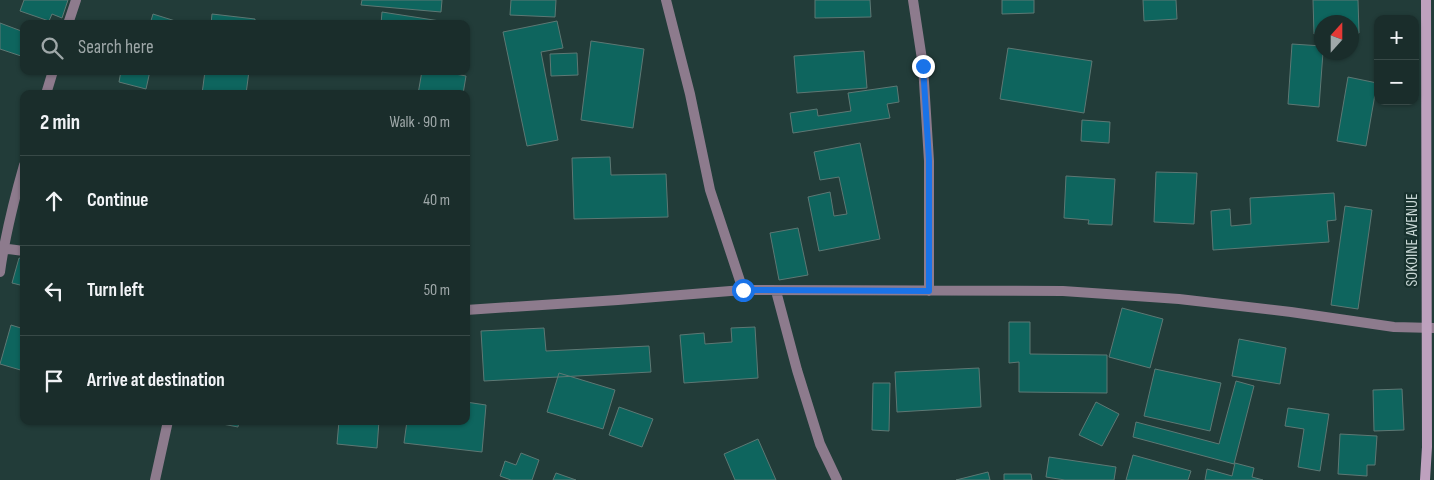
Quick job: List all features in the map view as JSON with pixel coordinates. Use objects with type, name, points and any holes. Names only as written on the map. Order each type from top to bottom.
[{"type":"street","points":[[69,20],[76,0]]},
{"type":"street","points":[[666,0],[690,94],[710,190],[743,290]]},
{"type":"street","points":[[913,0],[923,66],[929,160],[929,291]]},
{"type":"street","name":"SOKOINE AVENUE","points":[[1425,480],[1430,450],[1426,0]]},
{"type":"street","points":[[47,90],[52,75]]},
{"type":"street","points":[[0,272],[1,249],[20,179]]},
{"type":"street","points":[[1,249],[20,251]]},
{"type":"street","points":[[470,310],[743,290],[1063,291],[1179,299],[1291,312],[1394,327],[1430,328]]},
{"type":"street","points":[[776,291],[817,435],[837,480]]},
{"type":"street","points":[[155,480],[167,425]]},
{"type":"building","points":[[24,0],[68,0],[62,18],[52,14],[49,20],[46,20],[20,11]]},
{"type":"building","points":[[362,0],[442,0],[441,12],[361,5]]},
{"type":"building","points":[[511,0],[556,0],[555,17],[510,15]]},
{"type":"building","points":[[815,0],[870,0],[871,17],[815,18]]},
{"type":"building","points":[[1002,0],[1034,0],[1034,13],[1002,14]]},
{"type":"building","points":[[1143,0],[1176,0],[1177,19],[1144,21]]},
{"type":"building","points":[[1313,0],[1358,0],[1358,15],[1314,15],[1314,34]]},
{"type":"building","points":[[382,12],[434,20],[381,20]]},
{"type":"building","points":[[153,14],[172,20],[151,20]]},
{"type":"building","points":[[212,14],[255,19],[255,20],[211,20]]},
{"type":"building","points":[[557,21],[563,48],[541,52],[558,140],[527,146],[503,32]]},
{"type":"building","points":[[0,23],[20,30],[20,56],[0,49]]},
{"type":"building","points":[[591,41],[644,49],[633,128],[581,120]]},
{"type":"building","points":[[1292,44],[1314,45],[1314,60],[1322,60],[1319,107],[1288,104]]},
{"type":"building","points":[[1008,48],[1092,61],[1084,113],[1000,99]]},
{"type":"building","points":[[864,51],[867,88],[797,93],[794,56]]},
{"type":"building","points":[[577,53],[578,75],[551,76],[550,54]]},
{"type":"building","points":[[120,75],[149,75],[146,89],[119,82]]},
{"type":"building","points":[[204,75],[248,75],[247,90],[203,90]]},
{"type":"building","points":[[421,75],[466,76],[464,90],[419,90]]},
{"type":"building","points":[[1348,77],[1374,82],[1374,100],[1366,146],[1337,141]]},
{"type":"building","points":[[897,86],[899,102],[887,104],[890,118],[793,133],[790,113],[817,109],[818,116],[851,111],[848,93]]},
{"type":"building","points":[[1082,120],[1110,122],[1109,143],[1081,141]]},
{"type":"building","points":[[860,143],[880,239],[819,251],[808,197],[830,192],[834,216],[847,214],[839,177],[820,180],[814,152]]},
{"type":"building","points":[[610,157],[611,175],[666,174],[668,217],[574,219],[572,158]]},
{"type":"building","points":[[1156,172],[1197,173],[1194,224],[1154,222]]},
{"type":"building","points":[[1066,176],[1115,179],[1112,225],[1088,224],[1089,220],[1064,218]]},
{"type":"building","points":[[1334,193],[1336,220],[1327,221],[1329,242],[1213,250],[1211,211],[1230,209],[1231,226],[1251,224],[1250,198]]},
{"type":"building","points":[[1345,206],[1372,210],[1358,309],[1331,305]]},
{"type":"building","points":[[798,228],[808,275],[779,280],[770,233]]},
{"type":"building","points":[[19,258],[20,258],[20,285],[12,283]]},
{"type":"building","points":[[1122,308],[1163,319],[1150,368],[1109,357]]},
{"type":"building","points":[[1009,322],[1030,322],[1030,354],[1107,355],[1107,393],[1019,392],[1019,362],[1009,363]]},
{"type":"building","points":[[11,325],[20,328],[20,370],[0,364]]},
{"type":"building","points":[[755,327],[758,378],[684,383],[680,335],[704,333],[705,344],[732,342],[731,328]]},
{"type":"building","points":[[544,328],[546,351],[649,346],[651,372],[484,381],[481,331]]},
{"type":"building","points":[[1239,339],[1286,348],[1280,384],[1232,376]]},
{"type":"building","points":[[979,368],[981,407],[897,412],[895,372]]},
{"type":"building","points":[[1155,369],[1221,383],[1210,431],[1144,416]]},
{"type":"building","points":[[559,373],[615,390],[603,429],[547,412]]},
{"type":"building","points":[[1236,381],[1254,386],[1234,464],[1133,437],[1136,422],[1219,444]]},
{"type":"building","points":[[873,383],[890,383],[889,431],[872,430]]},
{"type":"building","points":[[1402,389],[1404,430],[1374,431],[1373,390]]},
{"type":"building","points":[[1096,402],[1119,414],[1102,446],[1079,435]]},
{"type":"building","points":[[470,403],[486,405],[482,452],[404,443],[406,425],[470,425]]},
{"type":"building","points":[[619,407],[653,419],[642,447],[609,435]]},
{"type":"building","points":[[1288,408],[1329,414],[1320,471],[1298,467],[1304,429],[1285,426]]},
{"type":"building","points":[[339,425],[379,425],[377,448],[337,444]]},
{"type":"building","points":[[1340,434],[1377,436],[1375,465],[1367,465],[1367,476],[1338,474]]},
{"type":"building","points":[[758,439],[776,480],[735,480],[724,454]]},
{"type":"building","points":[[521,453],[539,460],[532,480],[511,480],[500,476],[505,461],[516,465]]},
{"type":"building","points":[[1133,455],[1191,471],[1188,480],[1126,480]]},
{"type":"building","points":[[1049,457],[1116,467],[1114,480],[1065,480],[1046,477]]},
{"type":"building","points":[[1235,463],[1254,468],[1252,477],[1263,480],[1205,480],[1207,469],[1232,476]]},
{"type":"building","points":[[988,472],[990,480],[956,480]]},
{"type":"building","points":[[556,473],[576,480],[553,480]]},
{"type":"building","points":[[1004,474],[1031,474],[1032,480],[1004,480]]},
{"type":"route","points":[[743,290],[929,291],[929,160],[923,66]]}]
